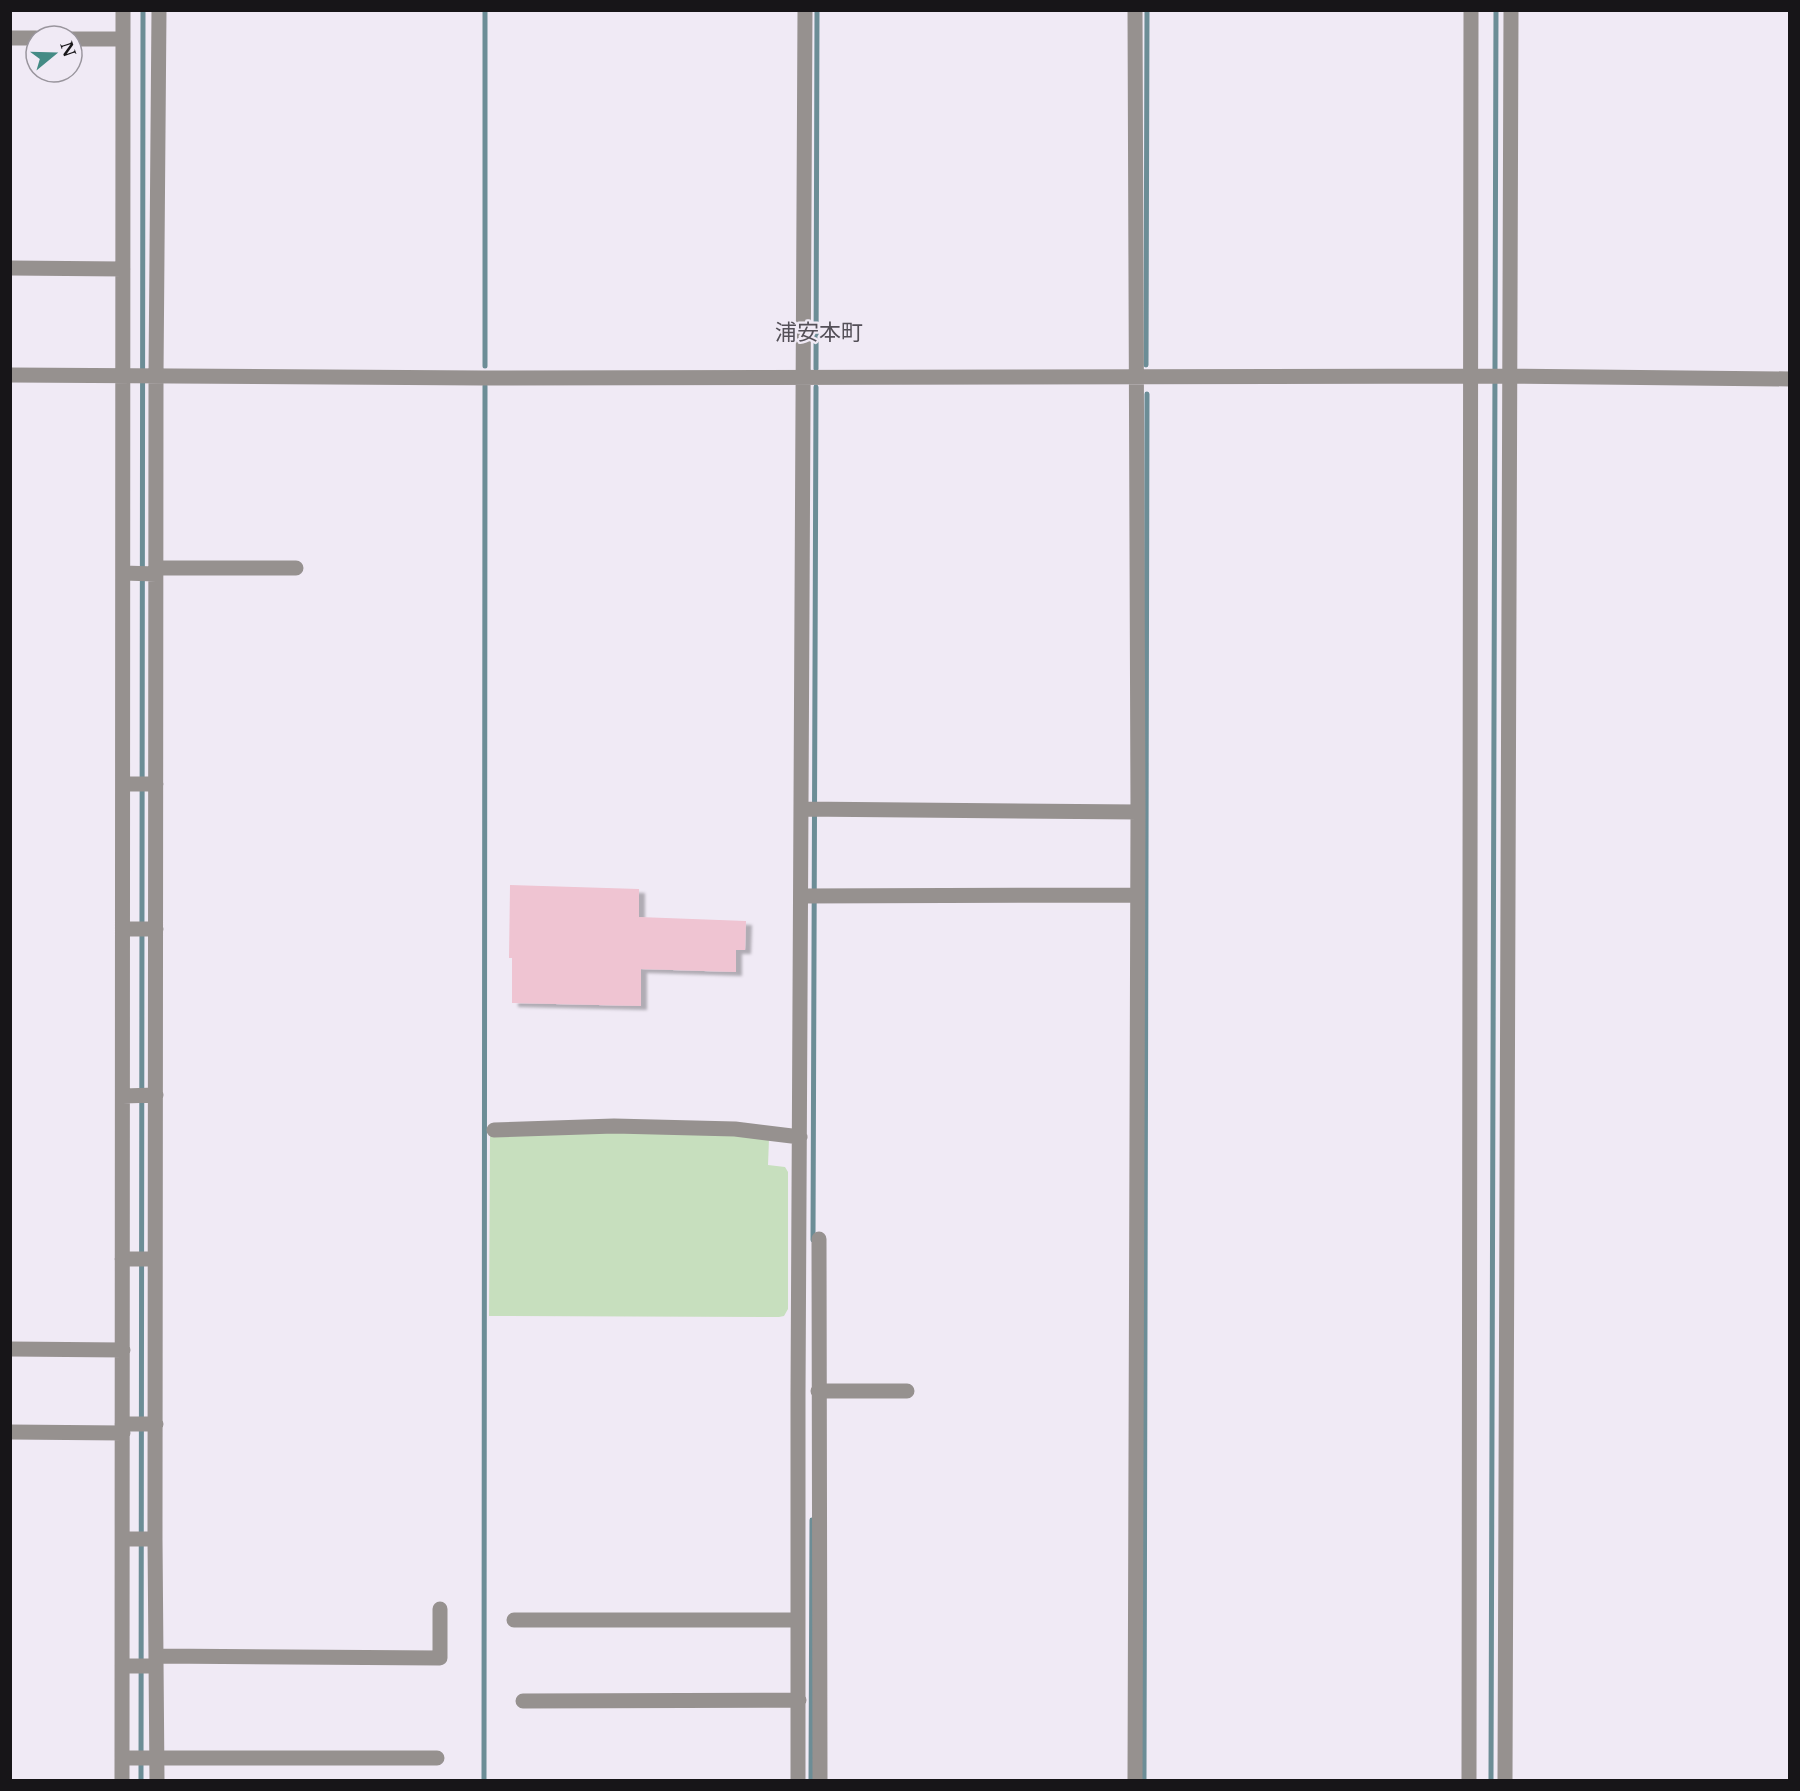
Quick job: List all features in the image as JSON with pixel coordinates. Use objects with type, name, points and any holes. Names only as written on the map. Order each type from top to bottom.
[{"type":"street","points":[[123,10],[123,269],[141,375],[144,572],[137,1426],[144,1664],[141,1758],[157,1780]]},
{"type":"street","points":[[122,1780],[141,1758],[144,1664],[137,1426],[123,1350],[140,1259],[144,572],[141,375],[159,10]]},
{"type":"street","points":[[798,1780],[799,1700],[807,1626],[811,1395],[810,1290],[800,1137],[810,896],[803,377],[805,10]]},
{"type":"street","points":[[1135,10],[1138,812],[1135,1780]]},
{"type":"street","points":[[1469,1780],[1471,10]]},
{"type":"street","points":[[1505,1780],[1511,10]]},
{"type":"street","points":[[84,39],[123,39]]},
{"type":"street","points":[[10,268],[123,269]]},
{"type":"street","points":[[10,375],[482,378],[1508,376],[1790,379]]},
{"type":"street","points":[[144,572],[296,568]]},
{"type":"street","points":[[810,809],[1138,812]]},
{"type":"street","points":[[810,896],[1136,895]]},
{"type":"street","points":[[494,1130],[614,1126],[735,1129],[800,1137]]},
{"type":"street","points":[[810,1290],[819,1239]]},
{"type":"street","points":[[10,1349],[123,1350]]},
{"type":"street","points":[[811,1395],[907,1391]]},
{"type":"street","points":[[811,1395],[807,1626],[820,1780]]},
{"type":"street","points":[[10,1432],[137,1426]]},
{"type":"street","points":[[144,1664],[440,1658],[440,1609]]},
{"type":"street","points":[[514,1620],[807,1626]]},
{"type":"street","points":[[523,1701],[799,1700]]},
{"type":"street","points":[[141,1758],[437,1758]]},
{"type":"green space","points":[[490,1133],[738,1133],[769,1139],[768,1165],[785,1167],[788,1172],[788,1309],[784,1316],[489,1316]]},
{"type":"building","points":[[510,885],[639,889],[639,917],[746,921],[745,950],[736,950],[736,972],[641,969],[641,1006],[512,1003],[512,958],[509,958]]},
{"type":"waterway","points":[[141,1780],[143,10]]},
{"type":"waterway","points":[[485,10],[485,366]]},
{"type":"waterway","points":[[816,369],[817,10]]},
{"type":"waterway","points":[[1146,365],[1147,10]]},
{"type":"waterway","points":[[1491,1780],[1496,10]]},
{"type":"waterway","points":[[484,1780],[485,386]]},
{"type":"waterway","points":[[813,1240],[816,387]]},
{"type":"waterway","points":[[1144,1780],[1147,394]]},
{"type":"waterway","points":[[811,1780],[812,1520]]},
{"type":"district","name":"浦安本町","points":[[819,332]]}]
